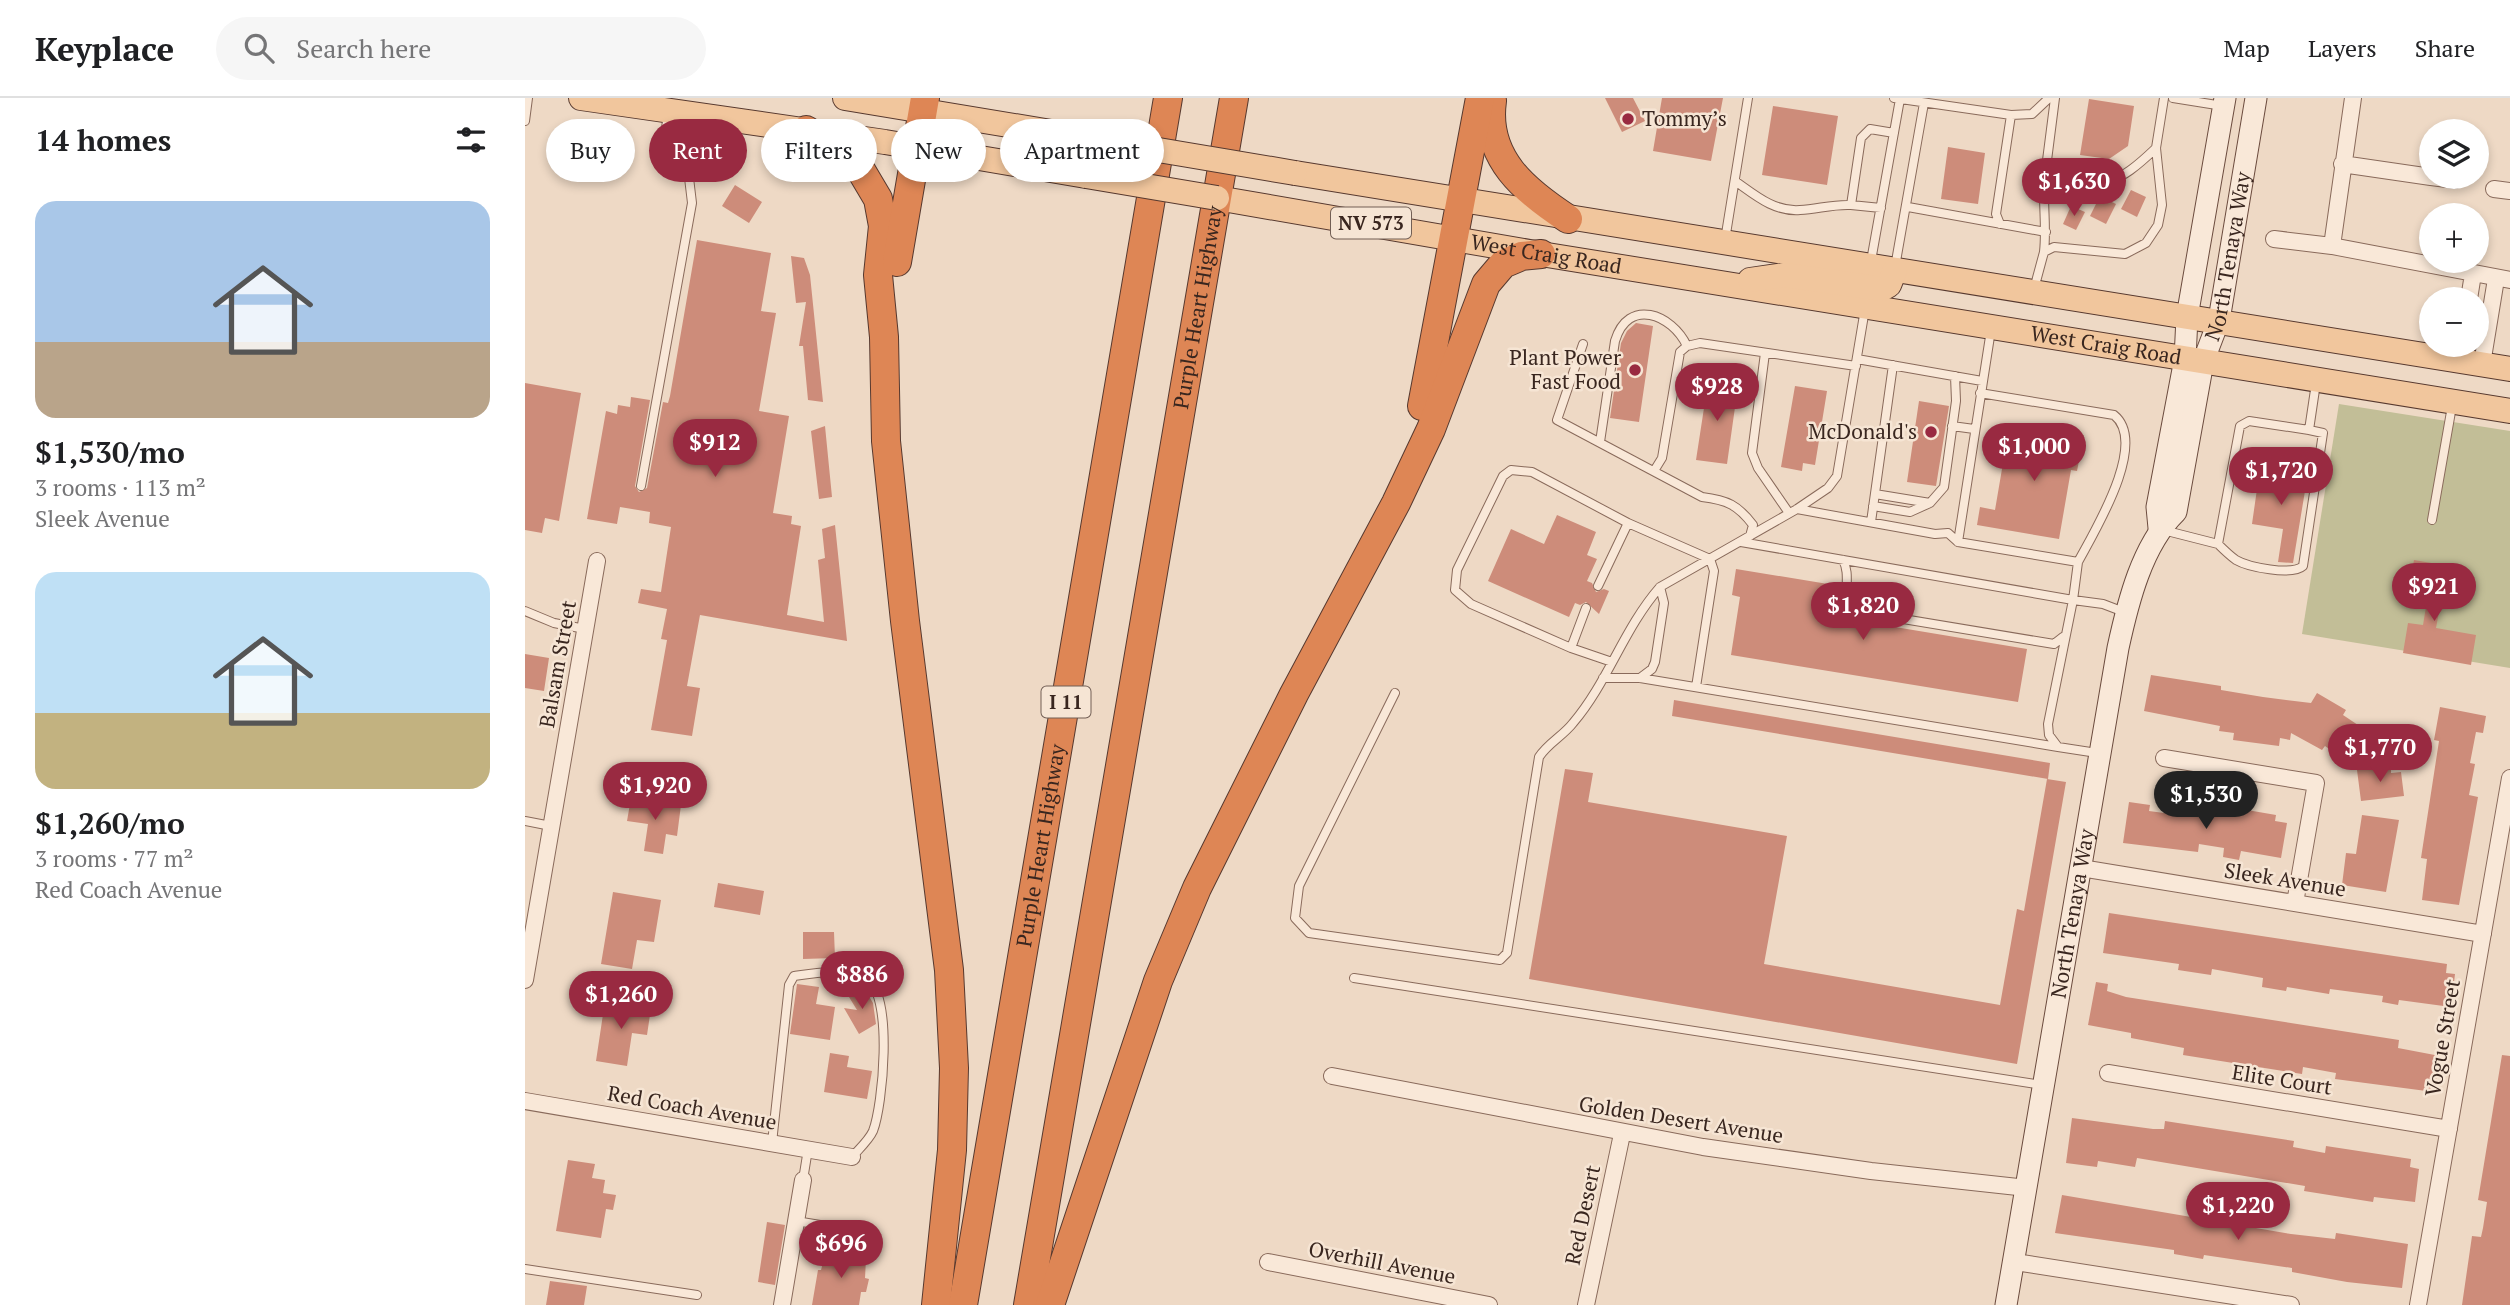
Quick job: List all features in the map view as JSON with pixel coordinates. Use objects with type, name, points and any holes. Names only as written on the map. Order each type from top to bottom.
[{"type":"highway","name":"Purple Heart Highway","points":[[963,1305],[1168,98]]},
{"type":"highway","name":"Purple Heart Highway","points":[[1028,1305],[1234,98]]},
{"type":"highway","points":[[1396,503],[1430,377],[1480,98]]},
{"type":"highway","points":[[1492,98],[1490,115],[1495,149],[1505,167],[1529,191],[1568,219]]},
{"type":"highway","points":[[868,182],[878,200],[883,226],[878,275],[884,337],[888,454],[905,621],[949,970],[954,1068],[952,1150],[936,1305]]},
{"type":"highway","points":[[884,337],[911,182]]},
{"type":"highway","points":[[1050,1305],[1158,981],[1192,900],[1294,694],[1396,503],[1431,429],[1486,284],[1503,264],[1522,256],[1541,254]]},
{"type":"main road","name":"West Craig Road","points":[[581,98],[761,123]]},
{"type":"main road","name":"West Craig Road","points":[[845,98],[924,104],[1093,139],[1568,219],[2187,317],[2419,349]]},
{"type":"main road","name":"North Tenaya Way","points":[[2006,1305],[2126,613],[2159,528],[2157,507],[2194,360],[2218,320],[2256,98]]},
{"type":"main road","name":"North Tenaya Way","points":[[2194,360],[2187,317],[2224,102]]},
{"type":"main road","name":"West Craig Road","points":[[986,159],[1456,237],[1541,254],[2510,411]]},
{"type":"main road","points":[[1727,284],[1785,275],[1882,289],[1889,285],[1882,268]]},
{"type":"main road","name":"West Craig Road","points":[[2472,357],[2510,369]]},
{"type":"street","points":[[2332,246],[2353,98]]},
{"type":"street","points":[[2342,164],[2419,175]]},
{"type":"street","points":[[2273,239],[2332,246],[2503,279],[2489,306]]},
{"type":"street","points":[[2471,287],[2473,274]]},
{"type":"street","name":"Balsam Street","points":[[525,980],[597,561]]},
{"type":"street","points":[[2164,758],[2316,783],[2295,903]]},
{"type":"street","name":"Vogue Street","points":[[2418,1305],[2510,778]]},
{"type":"street","name":"Sleek Avenue","points":[[2081,868],[2483,934]]},
{"type":"street","name":"Elite Court","points":[[2108,1073],[2449,1129]]},
{"type":"street","name":"Golden Desert Avenue","points":[[1332,1076],[1622,1134],[1871,1171],[2027,1188]]},
{"type":"street","name":"Red Coach Avenue","points":[[525,1101],[852,1157]]},
{"type":"street","name":"Red Desert","points":[[1586,1305],[1622,1134]]},
{"type":"street","points":[[782,1305],[803,1180]]},
{"type":"street","name":"Overhill Avenue","points":[[1268,1262],[1489,1305]]},
{"type":"street","points":[[2015,1262],[2291,1305]]},
{"type":"lane","points":[[525,121],[528,98]]},
{"type":"lane","points":[[1724,244],[1748,98]]},
{"type":"lane","points":[[1882,268],[1881,208],[1897,99],[2011,115],[2032,114],[2049,98]]},
{"type":"lane","points":[[2033,292],[2044,252],[2046,232],[2043,195],[2055,98]]},
{"type":"lane","points":[[2044,252],[2054,247],[2126,254],[2146,243],[2158,225],[2162,205],[2156,148],[2164,98]]},
{"type":"lane","points":[[2172,98],[2224,102]]},
{"type":"lane","points":[[1882,268],[1908,207],[1924,103]]},
{"type":"lane","points":[[641,486],[692,203],[687,161],[664,145],[668,110]]},
{"type":"lane","points":[[2000,224],[1996,214],[2011,115]]},
{"type":"lane","points":[[1851,205],[1861,138],[1870,130],[1894,133]]},
{"type":"lane","points":[[2045,176],[2092,183],[2113,182],[2129,174],[2156,148]]},
{"type":"lane","points":[[1735,181],[1768,205],[1798,211],[1825,204],[1881,208]]},
{"type":"lane","points":[[1908,207],[2046,232]]},
{"type":"lane","points":[[1395,692],[1299,886],[1295,918],[1309,933],[1500,960],[1507,953],[1539,757],[1546,747],[1573,724],[1603,678],[1639,613],[1660,587],[1793,511],[1828,488],[1837,476],[1865,306]]},
{"type":"lane","points":[[1600,442],[1615,341],[1618,330],[1627,318],[1640,315],[1665,320],[1679,330],[1687,346]]},
{"type":"lane","points":[[1958,542],[1991,327]]},
{"type":"lane","points":[[1654,471],[1662,458],[1680,352],[1687,346],[1700,343],[1765,354],[1893,365],[1982,381]]},
{"type":"lane","points":[[1583,344],[1557,420],[1702,497],[1739,507],[1753,525],[1750,536]]},
{"type":"lane","points":[[1765,354],[1752,453],[1758,468],[1793,511],[1948,533],[1958,542],[2078,562]]},
{"type":"lane","points":[[1871,522],[1893,365]]},
{"type":"lane","points":[[1873,506],[1910,512],[1930,503],[1944,487],[1955,376]]},
{"type":"lane","points":[[2309,430],[2316,380]]},
{"type":"lane","points":[[1980,393],[2114,415],[2121,421],[2125,432],[2119,482],[2078,562],[2048,724],[2049,735],[2058,747]]},
{"type":"lane","points":[[2432,520],[2452,403]]},
{"type":"lane","points":[[2159,528],[2218,544],[2238,561],[2278,571],[2298,570],[2303,566],[2323,433],[2249,421],[2240,426],[2218,544]]},
{"type":"lane","points":[[1952,426],[1974,429]]},
{"type":"lane","points":[[1612,662],[1570,648],[1460,597],[1455,590],[1457,570],[1503,476],[1511,470],[1532,472],[1628,523],[1710,559],[1714,571],[1696,687]]},
{"type":"lane","points":[[1875,494],[1930,503]]},
{"type":"lane","points":[[1598,586],[1628,523]]},
{"type":"lane","points":[[1741,542],[2103,604],[2126,613]]},
{"type":"lane","points":[[1843,560],[1848,570],[1845,597],[1849,607],[1860,612],[2054,644],[2063,637]]},
{"type":"lane","points":[[1640,678],[1652,669],[1655,662],[1664,603],[1660,587]]},
{"type":"lane","points":[[1570,648],[1587,608]]},
{"type":"lane","points":[[525,611],[554,623],[585,629]]},
{"type":"lane","points":[[1603,678],[1640,678],[2100,754]]},
{"type":"lane","points":[[525,821],[551,826]]},
{"type":"lane","points":[[772,1143],[789,985],[794,976],[850,974],[868,979],[877,992],[884,1020],[879,1102],[872,1133],[852,1157]]},
{"type":"lane","points":[[1355,978],[2045,1086]]},
{"type":"lane","points":[[803,1180],[808,1149]]},
{"type":"lane","points":[[796,1221],[868,1233]]},
{"type":"lane","points":[[525,1269],[697,1295]]},
{"type":"shaded area","points":[[2339,404],[2510,431],[2510,668],[2302,634]]},
{"type":"building","points":[[1605,98],[1633,98],[1645,121],[1622,132]]},
{"type":"building","points":[[1662,98],[1723,98],[1711,161],[1653,151]]},
{"type":"building","points":[[2089,99],[2134,106],[2128,146],[2109,159],[2080,155]]},
{"type":"building","points":[[1773,106],[1838,116],[1827,185],[1762,175]]},
{"type":"building","points":[[1948,147],[1985,153],[1978,204],[1941,199]]},
{"type":"building","points":[[735,185],[762,202],[749,223],[722,206]]},
{"type":"building","points":[[2131,190],[2146,197],[2137,217],[2121,209]]},
{"type":"building","points":[[2100,196],[2116,204],[2106,224],[2090,216]]},
{"type":"building","points":[[2071,206],[2085,212],[2076,230],[2063,224]]},
{"type":"building","points":[[697,240],[771,253],[761,311],[776,313],[759,411],[789,416],[773,513],[792,516],[791,524],[801,526],[787,615],[824,622],[818,560],[825,558],[822,529],[835,525],[847,641],[700,615],[687,686],[700,688],[692,736],[651,730],[667,640],[661,639],[667,609],[638,603],[641,589],[661,592],[671,527],[649,523],[650,512],[620,507],[617,524],[587,519],[606,411],[617,414],[618,405],[630,407],[631,397],[650,400],[635,486],[639,492],[647,488],[663,402],[668,403],[670,396]]},
{"type":"building","points":[[791,256],[804,258],[810,275],[823,402],[808,400],[803,346],[799,346],[806,302],[796,303]]},
{"type":"building","points":[[1636,323],[1653,326],[1639,422],[1610,418],[1621,343],[1627,331]]},
{"type":"building","points":[[1708,382],[1738,386],[1727,464],[1696,460]]},
{"type":"building","points":[[525,383],[581,393],[559,521],[545,518],[542,533],[525,530]]},
{"type":"building","points":[[1795,386],[1827,391],[1815,465],[1803,463],[1802,471],[1781,467]]},
{"type":"building","name":"McDonald's","points":[[1919,401],[1949,406],[1936,486],[1907,482]]},
{"type":"building","points":[[825,426],[832,497],[819,499],[811,431]]},
{"type":"building","points":[[2009,428],[2045,435],[2046,429],[2084,435],[2077,471],[2071,470],[2059,539],[1977,525],[1980,507],[1995,510]]},
{"type":"building","points":[[2274,466],[2300,470],[2298,484],[2306,485],[2293,563],[2278,562],[2283,529],[2252,524],[2259,475],[2272,477]]},
{"type":"building","points":[[1557,515],[1596,532],[1587,555],[1597,559],[1587,581],[1592,583],[1596,592],[1604,589],[1609,591],[1599,614],[1586,602],[1580,605],[1575,603],[1569,617],[1488,581],[1511,529],[1544,544]]},
{"type":"building","points":[[2414,560],[2437,564],[2434,579],[2438,580],[2436,595],[2442,596],[2436,628],[2476,635],[2471,665],[2403,653],[2408,623],[2423,625],[2427,601],[2407,597]]},
{"type":"building","points":[[1736,569],[1840,586],[1835,617],[2027,649],[2018,702],[1731,655],[1740,597],[1732,595]]},
{"type":"building","points":[[525,654],[549,658],[544,691],[525,688]]},
{"type":"building","points":[[2151,675],[2221,686],[2221,690],[2311,703],[2317,693],[2346,710],[2343,715],[2379,739],[2358,769],[2325,746],[2322,750],[2291,733],[2290,740],[2280,738],[2279,746],[2233,740],[2234,733],[2219,731],[2220,726],[2144,711]]},
{"type":"building","points":[[1674,700],[2050,763],[2048,779],[1672,716]]},
{"type":"building","points":[[2440,707],[2486,716],[2483,733],[2476,732],[2470,763],[2475,764],[2469,795],[2478,797],[2459,905],[2422,900],[2427,859],[2421,858],[2439,741],[2434,740]]},
{"type":"building","points":[[2391,766],[2391,773],[2401,772],[2404,796],[2361,801],[2357,770]]},
{"type":"building","points":[[1565,769],[1593,773],[1588,802],[1787,836],[1764,964],[2000,1005],[2017,909],[2024,911],[2047,779],[2066,782],[2017,1064],[1529,979]]},
{"type":"building","points":[[631,798],[681,805],[677,836],[666,834],[663,854],[644,851],[648,824],[627,821]]},
{"type":"building","points":[[2129,802],[2150,805],[2149,811],[2179,815],[2180,807],[2223,814],[2224,806],[2276,815],[2275,821],[2287,823],[2281,858],[2241,851],[2239,860],[2223,857],[2224,848],[2199,844],[2198,852],[2123,843]]},
{"type":"building","points":[[2362,815],[2399,820],[2386,892],[2342,885],[2346,853],[2356,854]]},
{"type":"building","points":[[718,883],[764,891],[760,915],[714,907]]},
{"type":"building","points":[[613,892],[661,900],[654,942],[637,940],[632,969],[601,964]]},
{"type":"building","points":[[2109,913],[2447,964],[2446,973],[2455,974],[2451,1007],[2399,1000],[2398,1005],[2382,1002],[2383,996],[2330,989],[2329,994],[2287,987],[2286,991],[2262,987],[2263,978],[2212,969],[2211,975],[2178,970],[2179,964],[2103,953]]},
{"type":"building","points":[[803,932],[834,932],[835,958],[803,959]]},
{"type":"building","points":[[2096,982],[2108,984],[2107,991],[2126,997],[2399,1040],[2398,1048],[2440,1056],[2434,1092],[2335,1079],[2336,1073],[2303,1067],[2302,1074],[2183,1055],[2184,1048],[2131,1038],[2131,1033],[2088,1025]]},
{"type":"building","points":[[797,984],[819,987],[816,1004],[835,1007],[830,1040],[790,1034]]},
{"type":"building","points":[[864,988],[873,1003],[876,1024],[859,1034],[844,1008],[857,1010],[849,997]]},
{"type":"building","points":[[605,1001],[651,1008],[647,1035],[632,1033],[627,1066],[596,1061]]},
{"type":"building","points":[[830,1053],[849,1056],[847,1067],[872,1071],[867,1099],[824,1092]]},
{"type":"building","points":[[2502,1055],[2510,1056],[2510,1305],[2462,1305],[2472,1236],[2481,1237],[2483,1228],[2487,1202],[2478,1200]]},
{"type":"building","points":[[2072,1118],[2153,1129],[2164,1129],[2165,1121],[2294,1141],[2293,1147],[2325,1153],[2326,1146],[2411,1159],[2410,1167],[2419,1169],[2415,1202],[2374,1197],[2373,1202],[2304,1191],[2305,1186],[2137,1158],[2135,1167],[2098,1161],[2097,1167],[2066,1163]]},
{"type":"building","points":[[568,1160],[595,1164],[592,1178],[605,1180],[603,1193],[616,1195],[613,1210],[606,1209],[601,1238],[556,1231]]},
{"type":"building","points":[[2062,1195],[2291,1234],[2335,1239],[2336,1233],[2408,1244],[2402,1288],[2347,1282],[2292,1272],[2292,1268],[2204,1255],[2203,1259],[2174,1254],[2174,1250],[2055,1233]]},
{"type":"building","points":[[767,1222],[785,1225],[775,1285],[758,1282]]},
{"type":"building","points":[[835,1251],[866,1259],[865,1278],[869,1279],[866,1292],[861,1292],[859,1305],[812,1305],[818,1270],[821,1270],[826,1252]]},
{"type":"building","points":[[550,1281],[587,1286],[584,1305],[546,1305]]},
{"type":"place","name":"Tommy’s","points":[[1628,119]]},
{"type":"place","name":"Plant Power Fast Food","points":[[1635,370]]},
{"type":"place","name":"McDonald's","points":[[1931,432]]}]
